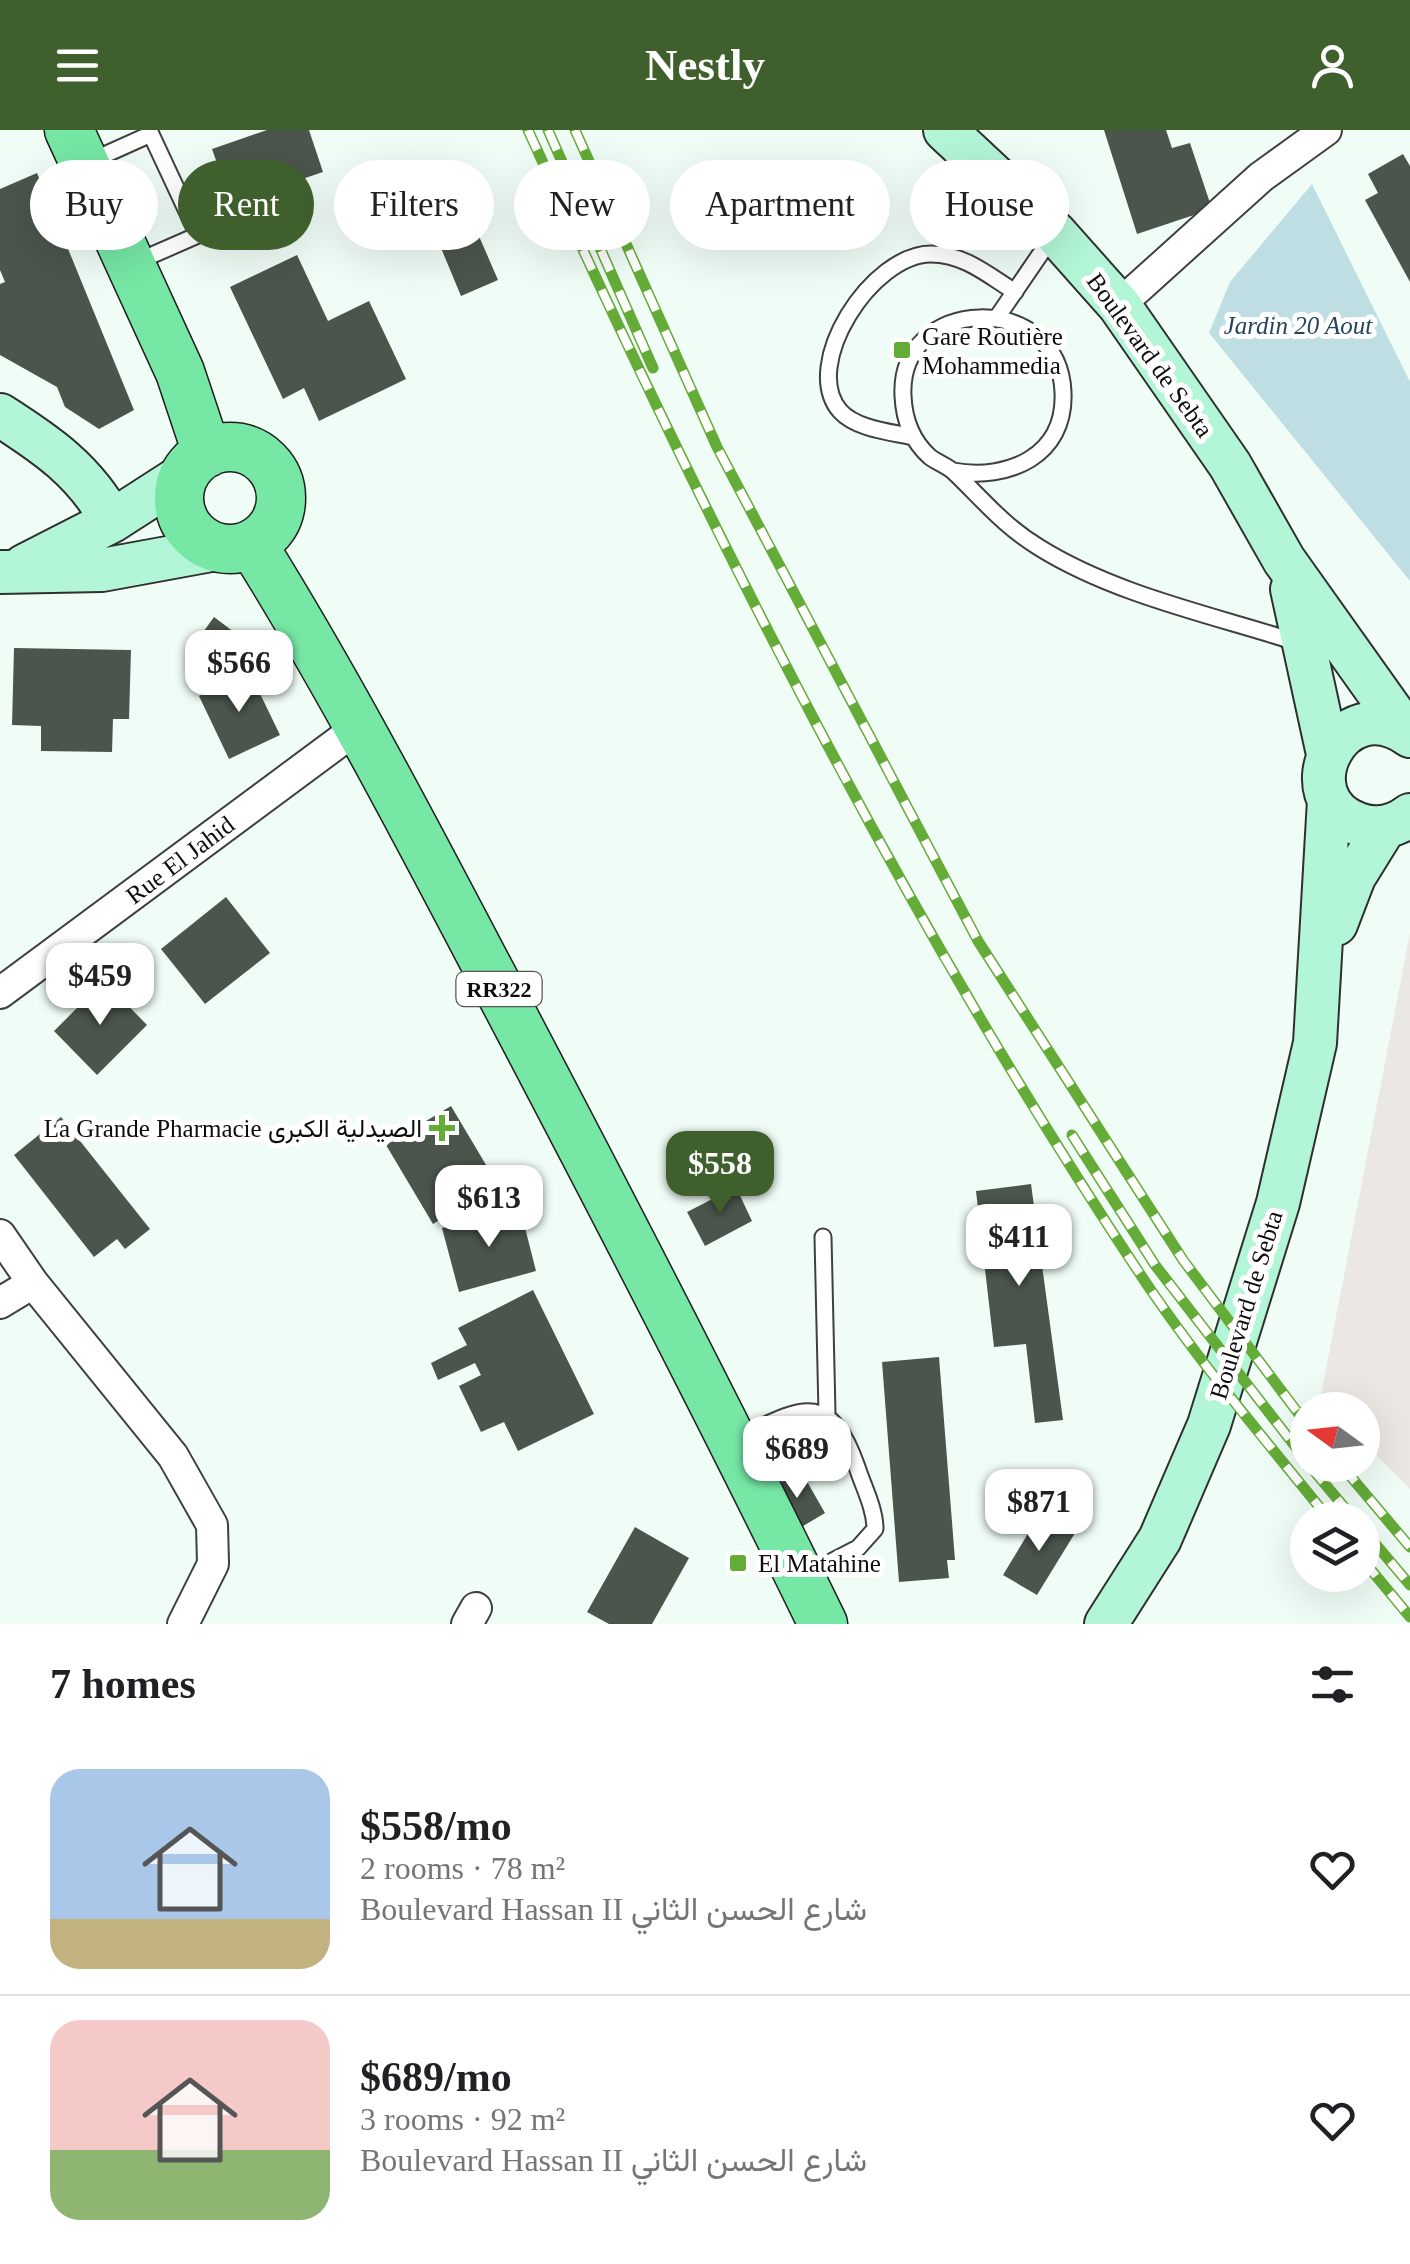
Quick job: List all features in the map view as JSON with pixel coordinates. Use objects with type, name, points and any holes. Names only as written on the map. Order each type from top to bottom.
[{"type":"main road","name":"RR322","points":[[77,147],[180,372],[196,463],[180,490],[184,521],[207,544],[237,546],[360,726],[733,1440],[823,1624]]},
{"type":"main road","points":[[196,463],[241,448],[271,467],[279,483],[277,518],[237,546]]},
{"type":"street","name":"Boulevard de Sebta","points":[[944,130],[976,160]]},
{"type":"street","points":[[1119,305],[1261,178],[1326,130]]},
{"type":"street","name":"Boulevard de Sebta","points":[[1069,249],[1119,305],[1230,465],[1284,560],[1408,735]]},
{"type":"street","points":[[0,415],[47,445],[82,475],[112,520]]},
{"type":"street","points":[[7,571],[112,520],[196,463]]},
{"type":"street","points":[[7,571],[116,568],[237,546]]},
{"type":"street","name":"Boulevard de Sebta","points":[[1106,1624],[1160,1539],[1215,1406],[1302,1112],[1315,1043],[1322,963],[1329,800],[1324,785],[1328,754],[1284,560]]},
{"type":"street","points":[[1328,754],[1342,735],[1362,725],[1386,724],[1408,735]]},
{"type":"street","name":"Rue El Jahid","points":[[0,993],[360,726]]},
{"type":"street","points":[[1329,800],[1353,823],[1402,822]]},
{"type":"street","name":"Boulevard de Sebta","points":[[1322,963],[1354,877],[1402,822]]},
{"type":"street","points":[[0,1235],[32,1283],[174,1456],[212,1526],[213,1564],[183,1624]]},
{"type":"street","points":[[0,1303],[32,1283]]},
{"type":"lane","points":[[77,147],[150,132],[198,235],[130,264]]},
{"type":"lane","points":[[998,316],[1043,250]]},
{"type":"lane","points":[[913,437],[856,422],[841,412],[831,396],[830,376],[841,328],[860,296],[883,271],[908,257],[929,254],[967,261],[1015,292]]},
{"type":"lane","points":[[953,471],[980,476],[1006,472],[1030,461],[1048,442],[1060,418],[1063,391],[1057,365],[1044,342],[1023,325],[998,316],[972,315],[947,322],[926,338],[910,360],[902,384],[903,412],[913,437],[930,457],[953,471],[982,504],[1043,550],[1096,576],[1306,645]]},
{"type":"lane","points":[[801,1578],[858,1548],[875,1528],[849,1445],[827,1413],[823,1237]]},
{"type":"lane","points":[[733,1440],[800,1411],[827,1413]]},
{"type":"shaded area","points":[[1410,933],[1410,1489],[1380,1459],[1380,1392],[1322,1392]]},
{"type":"green space","name":"Jardin 20 Aout","points":[[1312,184],[1410,382],[1410,581],[1209,333],[1230,282]]},
{"type":"building","points":[[267,130],[309,130],[323,172],[314,175],[314,160],[216,160],[212,149]]},
{"type":"building","points":[[1104,130],[1166,130],[1172,148],[1190,143],[1212,209],[1137,234]]},
{"type":"building","points":[[1403,154],[1410,166],[1410,282],[1365,200],[1378,193],[1368,174]]},
{"type":"building","points":[[30,176],[30,250],[69,250],[134,410],[99,429],[65,407],[57,387],[0,355],[0,284],[5,282],[0,270],[0,189]]},
{"type":"building","points":[[442,250],[485,250],[498,280],[461,296]]},
{"type":"building","points":[[297,255],[328,321],[369,301],[406,379],[319,421],[304,388],[283,399],[230,287]]},
{"type":"building","points":[[214,617],[242,638],[221,666],[193,646]]},
{"type":"building","points":[[14,648],[131,650],[129,719],[113,719],[112,752],[41,751],[41,726],[12,725]]},
{"type":"building","points":[[249,671],[280,735],[229,759],[199,696]]},
{"type":"building","points":[[226,897],[270,953],[205,1004],[161,949]]},
{"type":"building","points":[[104,981],[147,1025],[97,1075],[54,1031]]},
{"type":"building","points":[[451,1106],[498,1185],[433,1224],[386,1145]]},
{"type":"building","points":[[61,1117],[150,1229],[125,1249],[117,1239],[94,1257],[14,1155]]},
{"type":"building","points":[[1031,1184],[1063,1420],[1035,1423],[1026,1344],[994,1347],[976,1191]]},
{"type":"building","points":[[736,1187],[752,1221],[705,1246],[687,1212]]},
{"type":"building","points":[[520,1208],[536,1271],[459,1292],[442,1228]]},
{"type":"building","points":[[533,1290],[594,1414],[518,1451],[504,1422],[481,1432],[459,1386],[481,1375],[475,1363],[438,1380],[431,1363],[467,1345],[458,1328]]},
{"type":"building","points":[[939,1357],[955,1560],[947,1560],[949,1578],[899,1582],[882,1362]]},
{"type":"building","points":[[801,1471],[825,1513],[793,1532],[769,1489]]},
{"type":"building","points":[[1041,1512],[1075,1533],[1037,1595],[1003,1575]]},
{"type":"building","points":[[635,1527],[689,1558],[652,1624],[609,1624],[587,1612]]},
{"type":"railway","points":[[528,130],[738,571],[889,859],[970,1001],[1054,1140],[1164,1309],[1315,1502]]},
{"type":"railway","points":[[548,130],[653,368]]},
{"type":"railway","points":[[575,130],[717,447],[978,941],[1183,1260],[1290,1402]]},
{"type":"railway","points":[[1072,1135],[1155,1265],[1290,1440]]},
{"type":"railway","points":[[1323,1482],[1340,1502]]},
{"type":"railway","points":[[1355,1482],[1410,1547]]},
{"type":"railway","points":[[1380,1549],[1410,1585]]},
{"type":"railway","points":[[1380,1581],[1410,1617]]},
{"type":"place","name":"Gare Routière Mohammedia","points":[[902,350]]},
{"type":"place","name":"La Grande Pharmacie الصيدلية الكبرى","points":[[442,1128]]},
{"type":"place","name":"El Matahine","points":[[738,1563]]}]
